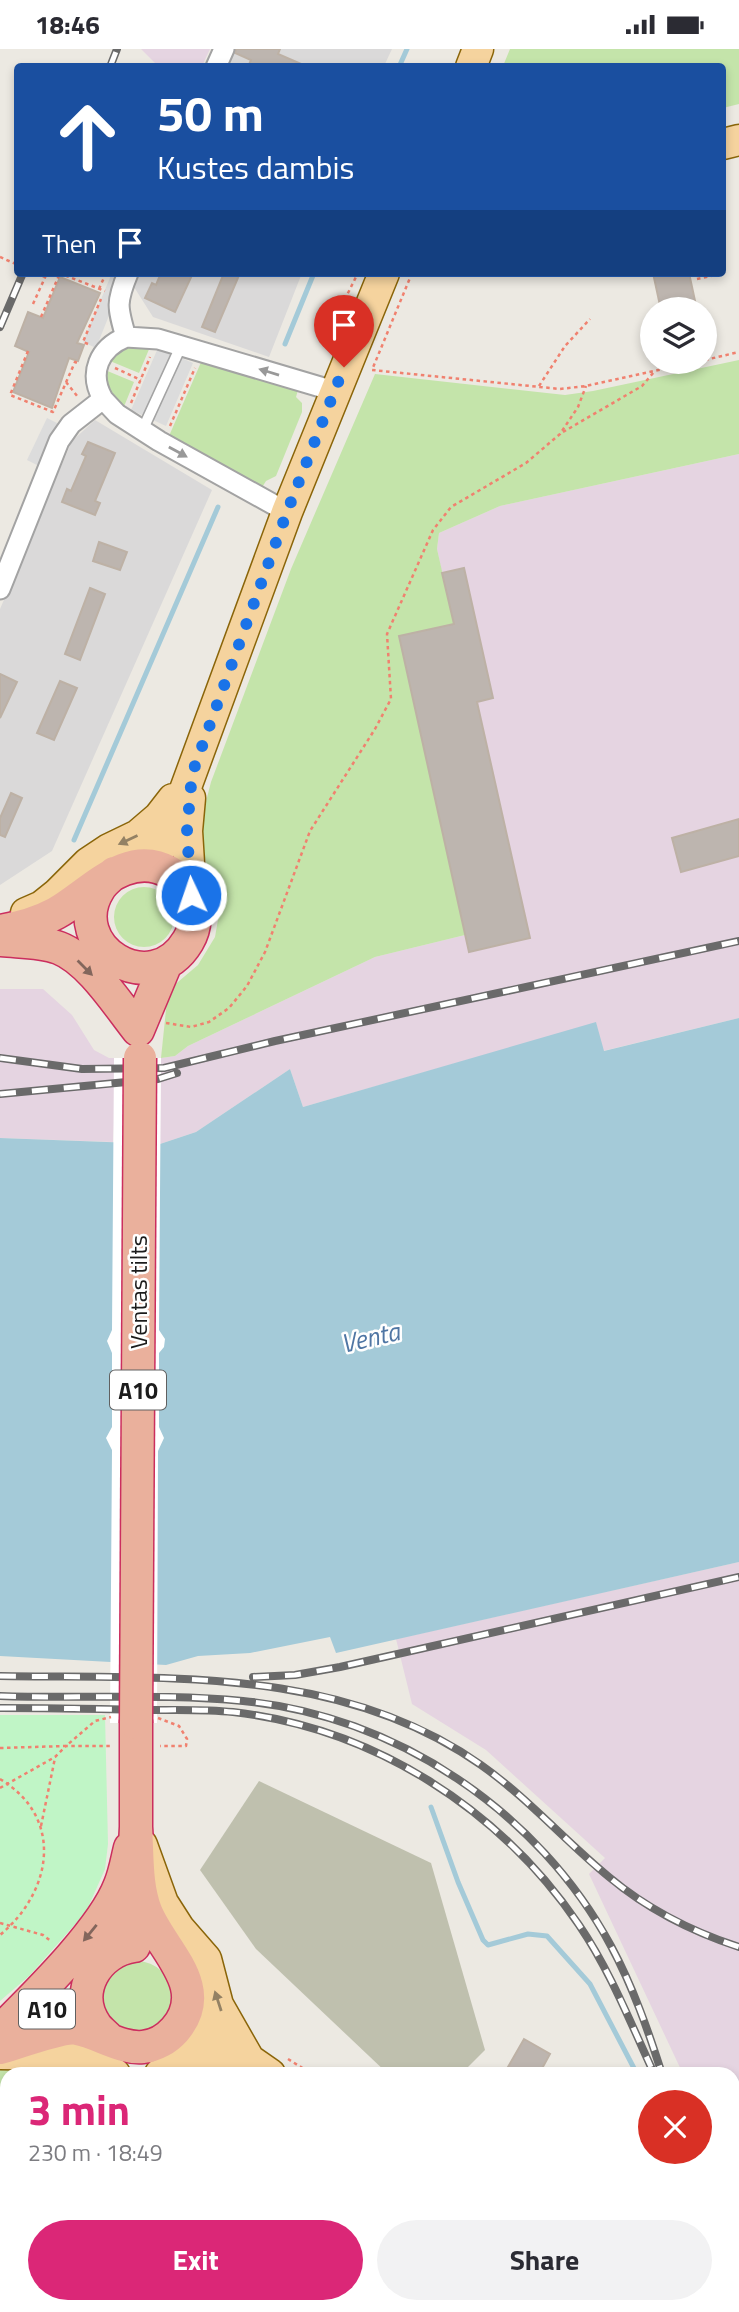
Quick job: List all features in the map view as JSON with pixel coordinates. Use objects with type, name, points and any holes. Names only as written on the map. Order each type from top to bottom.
[{"type":"highway","points":[[0,936],[42,920],[125,869],[159,866],[178,877],[191,895]]},
{"type":"highway","points":[[0,936],[93,931],[91,909],[99,889],[125,869]]},
{"type":"highway","name":"A10","points":[[146,1037],[166,963],[182,951],[192,935],[195,915],[191,895]]},
{"type":"highway","name":"A10","points":[[93,931],[100,946],[112,959],[146,1037]]},
{"type":"highway","points":[[0,936],[60,948],[78,960],[146,1037]]},
{"type":"highway","points":[[112,959],[129,967],[148,969],[166,963]]},
{"type":"highway","name":"Ventas tilts","points":[[139,1726],[146,1037]]},
{"type":"highway","name":"A10","points":[[108,2038],[95,2025],[88,2009],[87,1992],[91,1975],[97,1965],[116,1950],[127,1934],[131,1919],[139,1726]]},
{"type":"highway","points":[[0,2031],[47,1982],[108,1910],[120,1885],[136,1827]]},
{"type":"highway","name":"A10","points":[[136,1827],[141,1888],[146,1912],[187,1986],[188,1998]]},
{"type":"highway","points":[[116,1950],[132,1946],[148,1947],[164,1953],[176,1964]]},
{"type":"highway","name":"A10","points":[[0,2040],[28,2023],[91,1975]]},
{"type":"highway","points":[[154,2060],[160,2042],[180,2024],[188,1998]]},
{"type":"highway","name":"A10","points":[[0,2048],[74,2028],[133,2047],[154,2060]]},
{"type":"main road","points":[[125,869],[159,851],[192,774],[334,391],[382,277]]},
{"type":"main road","points":[[191,895],[187,831],[192,774]]},
{"type":"main road","points":[[0,924],[42,906],[88,863],[138,835],[159,817],[192,774]]},
{"type":"main road","points":[[136,1827],[163,1903],[179,1928],[206,1959],[218,2005],[259,2067]]},
{"type":"main road","points":[[188,1998],[198,2022],[259,2067]]},
{"type":"main road","points":[[154,2060],[206,2050],[257,2067]]},
{"type":"main road","points":[[0,2055],[64,2055],[96,2067]]},
{"type":"street","points":[[126,277],[119,297],[118,310],[126,337]]},
{"type":"street","points":[[287,512],[124,419],[97,390],[97,363],[104,350],[126,337],[158,339],[334,391]]},
{"type":"street","points":[[2,580],[59,441],[71,424],[103,399]]},
{"type":"lane","points":[[142,431],[181,346]]},
{"type":"path","points":[[33,305],[45,277]]},
{"type":"path","points":[[41,317],[58,277]]},
{"type":"path","points":[[70,277],[104,291],[83,342],[91,346]]},
{"type":"path","points":[[99,289],[104,277]]},
{"type":"path","points":[[410,277],[372,370],[560,389],[641,374]]},
{"type":"path","points":[[697,279],[704,277]]},
{"type":"path","points":[[539,387],[565,346],[590,319]]},
{"type":"path","points":[[124,419],[158,339]]},
{"type":"path","points":[[28,351],[10,395],[53,412],[75,362],[83,365]]},
{"type":"path","points":[[162,443],[202,352]]},
{"type":"path","points":[[717,357],[739,352]]},
{"type":"path","points":[[146,1037],[209,1022],[229,1008],[247,986],[265,952],[310,831],[391,699],[387,634],[433,530],[452,507],[526,463],[561,434],[642,386],[652,374]]},
{"type":"path","points":[[561,434],[578,407],[586,386]]},
{"type":"path","points":[[0,1788],[55,1757],[95,1721],[139,1726],[179,1726],[187,1739],[186,1746],[139,1726]]},
{"type":"path","points":[[0,1748],[66,1745],[113,1747]]},
{"type":"path","points":[[41,1826],[55,1757]]},
{"type":"path","points":[[0,1779],[29,1804],[45,1840],[43,1864],[35,1891],[23,1913],[0,1935]]},
{"type":"path","points":[[0,1923],[43,1935]]},
{"type":"shaded area","points":[[141,49],[210,49],[203,63],[155,63]]},
{"type":"shaded area","points":[[235,49],[392,49],[385,63],[229,63]]},
{"type":"shaded area","points":[[110,277],[124,277],[96,348],[83,342]]},
{"type":"shaded area","points":[[138,277],[300,277],[269,357],[153,317],[134,287]]},
{"type":"shaded area","points":[[158,348],[193,363],[166,426],[131,410]]},
{"type":"shaded area","points":[[47,418],[59,424],[39,466],[27,460]]},
{"type":"shaded area","points":[[95,420],[212,490],[52,851],[0,885],[0,609],[72,441]]},
{"type":"shaded area","points":[[739,454],[739,1018],[603,1051],[596,1023],[303,1107],[290,1069],[196,1132],[160,1144],[161,1058],[175,1056],[188,1046],[375,957],[465,935],[399,636],[442,573],[437,549],[439,533],[500,506]]},
{"type":"shaded area","points":[[0,989],[43,989],[72,1015],[94,1050],[109,1058],[118,1058],[113,1142],[0,1138]]},
{"type":"shaded area","points":[[739,1562],[739,2067],[680,2067],[589,1874],[605,1858],[486,1750],[412,1704],[396,1639]]},
{"type":"shaded area","points":[[259,1781],[431,1863],[485,2050],[468,2067],[381,2067],[256,1949],[200,1870]]},
{"type":"green space","points":[[510,49],[739,49],[739,104],[726,107],[726,63],[504,63]]},
{"type":"green space","points":[[129,346],[150,347],[139,373],[110,361],[116,353]]},
{"type":"green space","points":[[202,360],[298,390],[296,397],[302,403],[302,412],[276,476],[266,481],[261,489],[169,436]]},
{"type":"green space","points":[[739,360],[739,454],[500,506],[439,533],[437,549],[454,624],[399,637],[465,935],[375,957],[188,1046],[175,1056],[161,1058],[167,1000],[172,987],[198,965],[215,937],[219,914],[202,846],[203,813],[211,782],[291,569],[375,374],[565,395],[673,374],[717,374],[717,365]]},
{"type":"green space","points":[[105,370],[134,382],[123,409],[107,392]]},
{"type":"green space","points":[[144,887],[161,892],[169,900],[174,917],[169,934],[161,942],[144,947],[127,942],[119,934],[114,917],[119,900],[127,892]]},
{"type":"green space","points":[[0,1715],[105,1715],[108,1844],[105,1869],[86,1912],[29,1976],[0,2001]]},
{"type":"green space","points":[[144,1961],[157,1967],[166,1976],[170,1982],[170,2010],[162,2021],[151,2029],[130,2031],[112,2021],[104,2010],[102,1989],[112,1971],[123,1963]]},
{"type":"green space","points":[[19,2061],[57,2067],[5,2067]]},
{"type":"water","name":"Venta","points":[[739,1018],[739,1562],[336,1653],[330,1637],[250,1653],[198,1656],[166,1665],[0,1656],[0,1138],[160,1144],[196,1132],[290,1069],[303,1107],[596,1022],[604,1051]]},
{"type":"pier","points":[[114,1058],[161,1058],[159,1330],[165,1339],[164,1347],[159,1353],[159,1427],[164,1438],[158,1451],[157,1723],[110,1723],[112,1450],[106,1438],[112,1427],[112,1353],[107,1341],[112,1330]]},
{"type":"building","points":[[236,49],[280,49],[278,54],[299,63],[250,63],[251,60],[235,53]]},
{"type":"building","points":[[60,277],[100,293],[77,343],[84,345],[78,361],[69,358],[52,408],[13,392],[29,352],[15,346],[28,312],[43,318]]},
{"type":"building","points":[[159,277],[191,277],[175,312],[145,298],[152,283],[156,285]]},
{"type":"building","points":[[222,277],[238,277],[215,332],[202,327]]},
{"type":"building","points":[[654,277],[690,277],[694,297],[658,297]]},
{"type":"building","points":[[88,442],[115,453],[95,501],[100,503],[95,515],[62,502],[67,489],[71,491],[86,456],[82,454]]},
{"type":"building","points":[[99,542],[127,552],[120,570],[93,561]]},
{"type":"building","points":[[464,568],[493,698],[477,702],[530,938],[469,952],[399,636],[454,624],[442,573]]},
{"type":"building","points":[[90,588],[105,594],[80,660],[65,654]]},
{"type":"building","points":[[0,674],[17,682],[0,718]]},
{"type":"building","points":[[60,681],[77,688],[54,740],[37,733]]},
{"type":"building","points":[[11,793],[22,798],[5,837],[0,835],[0,818]]},
{"type":"building","points":[[739,819],[739,856],[681,872],[672,838]]},
{"type":"building","points":[[524,2039],[550,2054],[543,2067],[508,2067]]},
{"type":"waterway","points":[[401,63],[407,49]]},
{"type":"waterway","points":[[285,344],[312,277]]},
{"type":"waterway","points":[[74,840],[218,507]]},
{"type":"waterway","points":[[431,1807],[458,1882],[483,1940],[488,1945],[528,1934],[547,1936],[590,1984],[633,2067]]},
{"type":"railway","points":[[112,63],[117,49]]},
{"type":"railway","points":[[0,327],[21,277]]},
{"type":"railway","points":[[0,1058],[82,1069],[164,1068],[275,1041],[739,941]]},
{"type":"railway","points":[[0,1094],[158,1079],[177,1073]]},
{"type":"railway","points":[[253,1677],[295,1675],[340,1667],[739,1577]]},
{"type":"railway","points":[[0,1676],[125,1677],[249,1684],[310,1694],[369,1709],[427,1733],[481,1765],[515,1791],[577,1849],[638,1899],[687,1926],[739,1947]]},
{"type":"railway","points":[[0,1696],[183,1697],[243,1701],[300,1710],[354,1726],[407,1749],[457,1779],[503,1813],[544,1853],[581,1898],[611,1946],[626,1977],[660,2067]]},
{"type":"railway","points":[[0,1708],[233,1712],[285,1721],[335,1736],[384,1756],[429,1781],[472,1811],[511,1845],[547,1883],[579,1925],[600,1959],[651,2067]]},
{"type":"route","points":[[191,895],[187,831],[192,774],[287,512],[344,367]]}]
